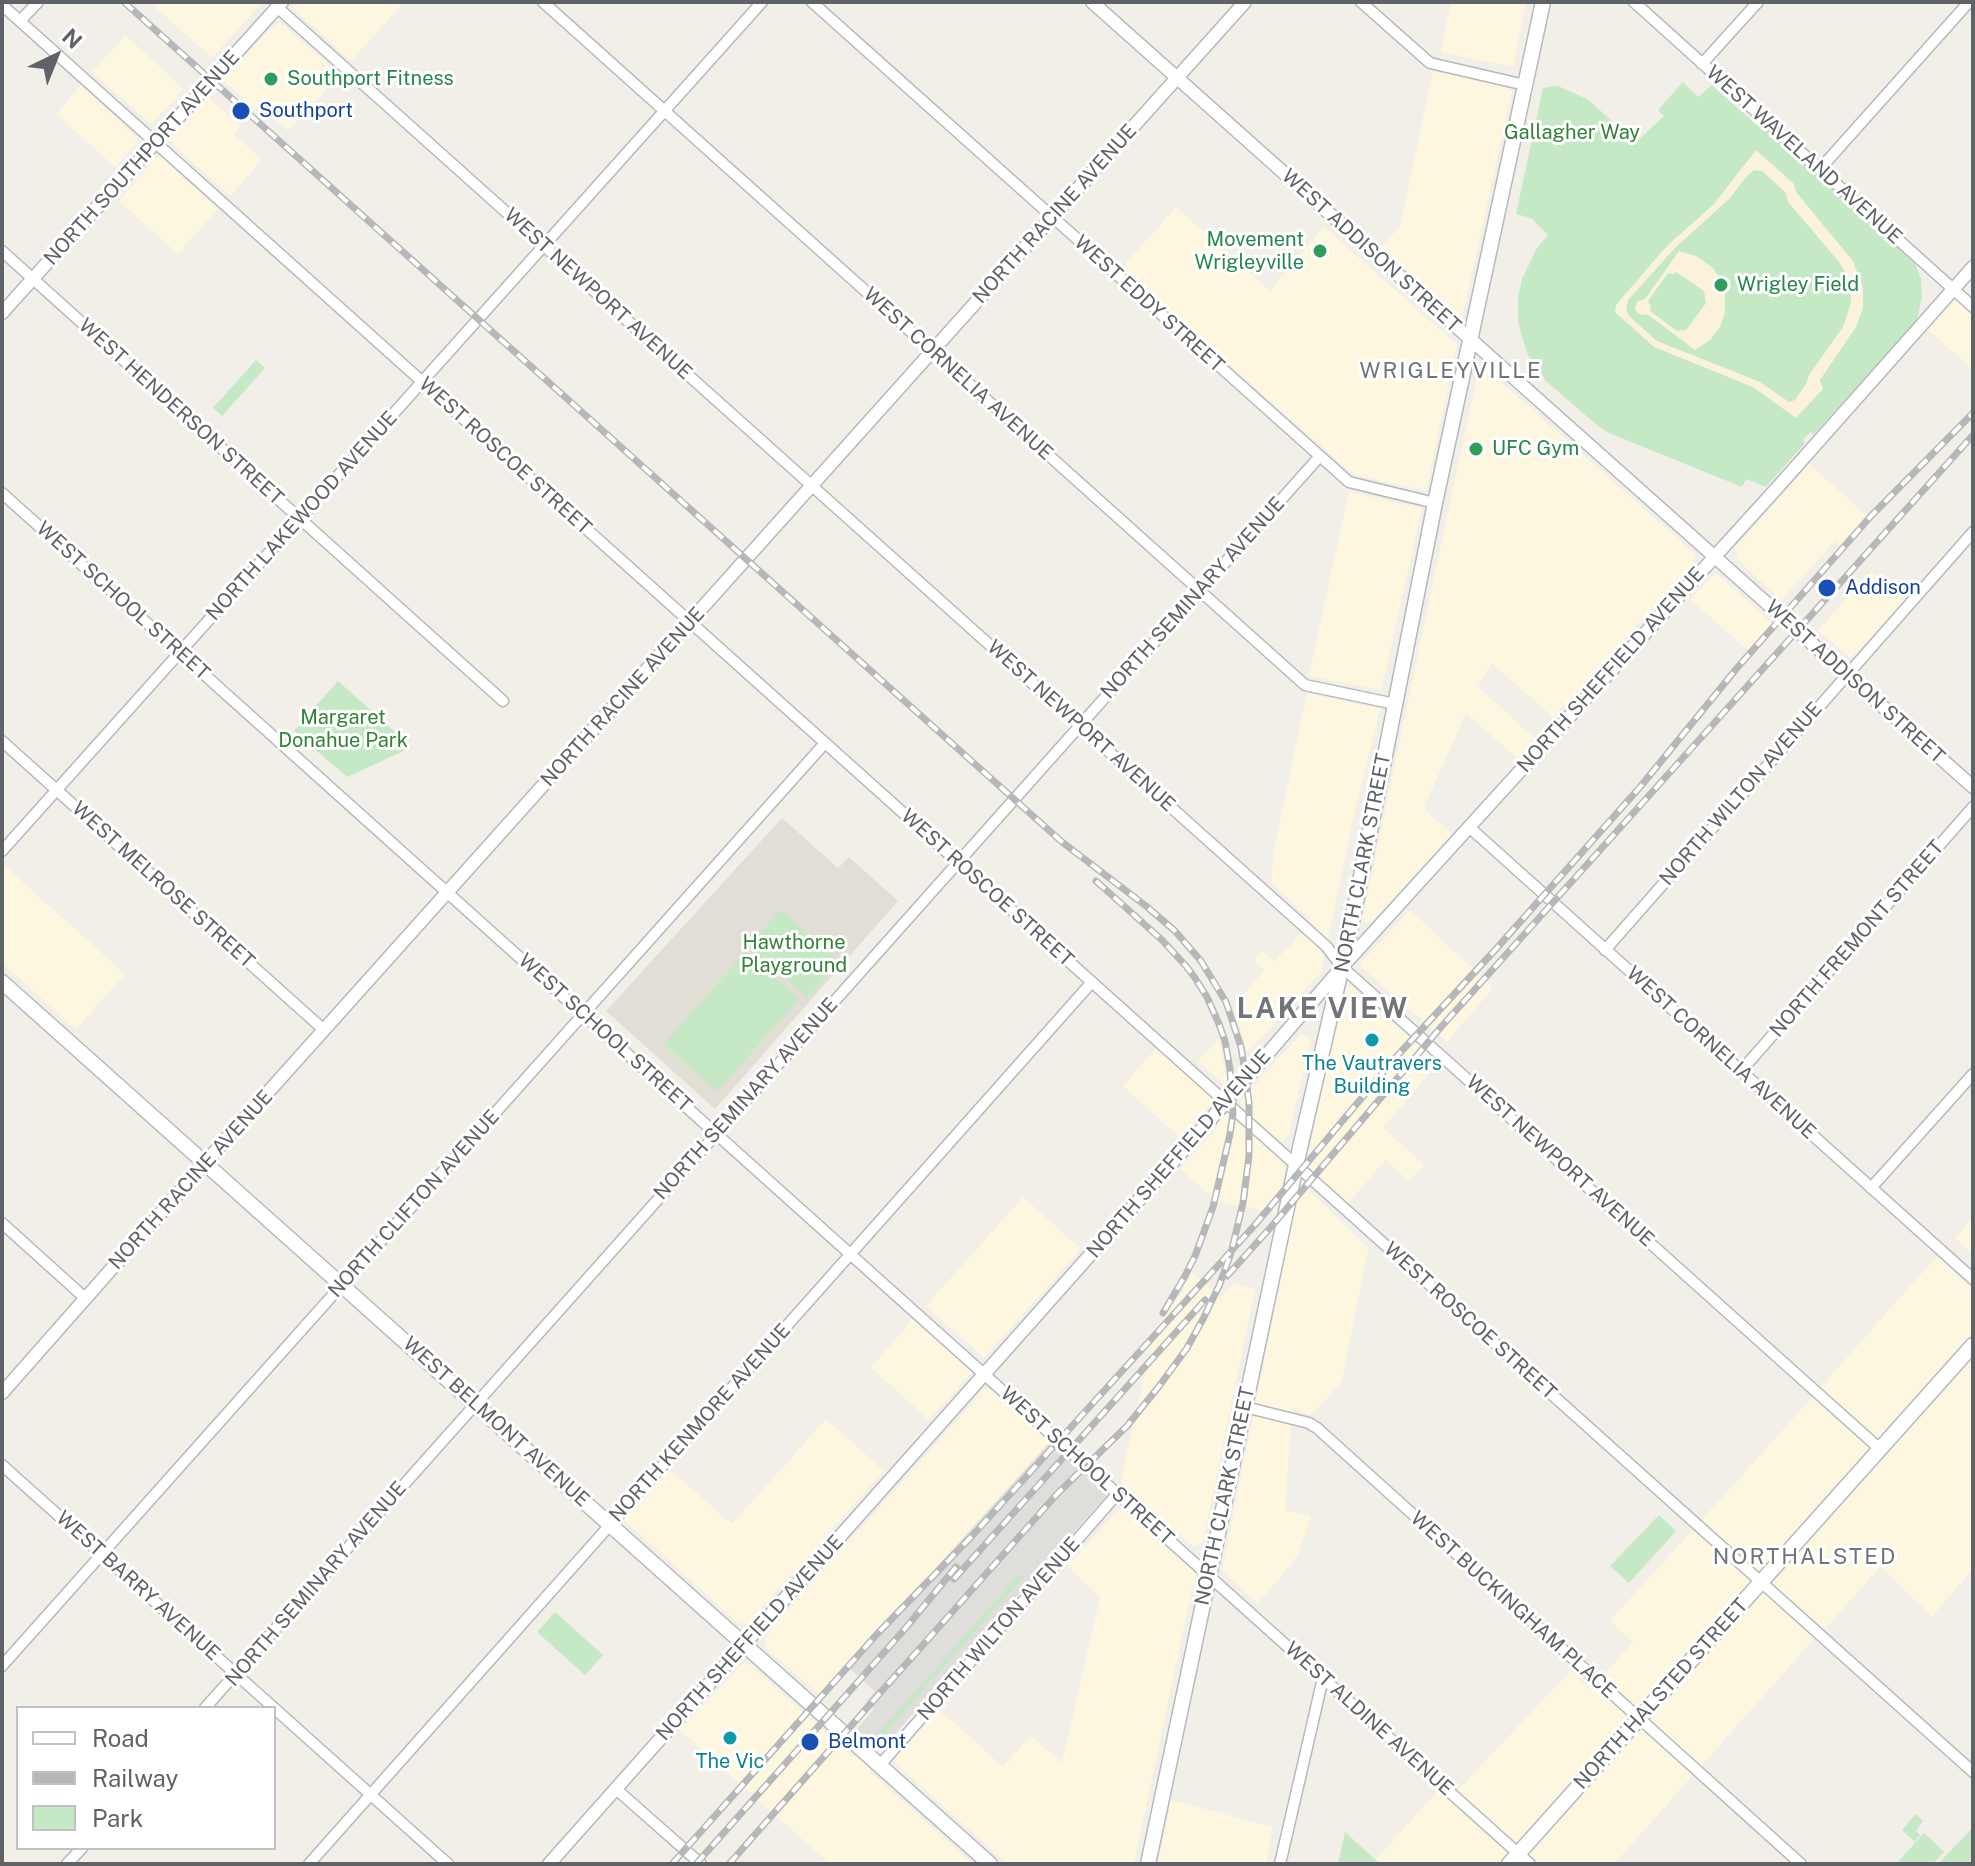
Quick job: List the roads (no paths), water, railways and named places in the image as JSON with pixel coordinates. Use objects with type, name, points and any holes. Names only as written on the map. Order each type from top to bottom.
[{"type":"main road","name":"NORTH CLARK STREET","points":[[1148,1864],[1296,1165],[1342,967],[1435,503],[1543,2]]},
{"type":"main road","name":"WEST BELMONT AVENUE","points":[[2,982],[990,1864]]},
{"type":"main road","name":"NORTH HALSTED STREET","points":[[1514,1859],[1973,1345]]},
{"type":"street","points":[[20,21],[38,2]]},
{"type":"street","name":"WEST CORNELIA AVENUE","points":[[543,2],[1305,685],[1395,704]]},
{"type":"street","name":"NORTH LAKEWOOD AVENUE","points":[[2,851],[762,2]]},
{"type":"street","name":"WEST EDDY STREET","points":[[812,2],[1349,482],[1435,503]]},
{"type":"street","name":"WEST ADDISON STREET","points":[[1092,2],[1973,787]]},
{"type":"street","name":"NORTH RACINE AVENUE","points":[[2,1393],[1245,2]]},
{"type":"street","points":[[1361,2],[1430,63],[1525,85]]},
{"type":"street","name":"WEST WAVELAND AVENUE","points":[[1634,2],[1973,307]]},
{"type":"street","points":[[1702,64],[1758,2]]},
{"type":"street","points":[[1820,169],[1969,2]]},
{"type":"street","name":"NORTH SOUTHPORT AVENUE","points":[[2,313],[279,4]]},
{"type":"street","name":"WEST NEWPORT AVENUE","points":[[279,4],[544,246],[1326,946],[1342,967],[1880,1449]]},
{"type":"street","name":"WEST ROSCOE STREET","points":[[2,5],[1973,1772]]},
{"type":"street","name":"WEST HENDERSON STREET","points":[[2,251],[503,701]]},
{"type":"street","name":"NORTH SHEFFIELD AVENUE","points":[[549,1864],[1226,1102],[1342,967],[1973,267]]},
{"type":"street","name":"NORTH SEMINARY AVENUE","points":[[207,1706],[1320,456]]},
{"type":"street","name":"WEST SCHOOL STREET","points":[[2,493],[1208,1574]]},
{"type":"street","name":"NORTH WILTON AVENUE","points":[[1605,950],[1973,532]]},
{"type":"street","name":"WEST MELROSE STREET","points":[[2,741],[324,1030]]},
{"type":"street","name":"NORTH CLIFTON AVENUE","points":[[2,1666],[825,743]]},
{"type":"street","name":"NORTH FREMONT STREET","points":[[1741,1071],[1973,807]]},
{"type":"street","name":"WEST CORNELIA AVENUE","points":[[1469,827],[1973,1279]]},
{"type":"street","name":"NORTH KENMORE AVENUE","points":[[309,1864],[1092,982]]},
{"type":"street","points":[[1871,1188],[1973,1074]]},
{"type":"street","points":[[2,1223],[85,1298]]},
{"type":"street","name":"WEST BUCKINGHAM PLACE","points":[[1245,1407],[1309,1423],[1317,1428],[1801,1864]]},
{"type":"street","name":"WEST BARRY AVENUE","points":[[2,1465],[272,1706]]},
{"type":"street","name":"NORTH WILTON AVENUE","points":[[880,1765],[1118,1493]]},
{"type":"street","name":"WEST ALDINE AVENUE","points":[[1208,1574],[1514,1859],[1530,1864]]},
{"type":"street","points":[[1280,1864],[1323,1678]]},
{"type":"street","name":"WEST BARRY AVENUE","points":[[276,1710],[448,1864]]},
{"type":"street","points":[[616,1789],[701,1864]]},
{"type":"railway","points":[[124,2],[1062,842],[1175,931],[1201,961],[1226,1002],[1241,1047],[1245,1072],[1249,1103],[1249,1156],[1243,1203],[1231,1253],[1203,1319],[1187,1348],[1127,1426],[1057,1494],[898,1673]]},
{"type":"railway","points":[[672,1864],[877,1634],[972,1536],[1254,1226],[1397,1056],[1641,786],[1737,668],[1871,516],[1973,413]]},
{"type":"railway","points":[[1227,1276],[1441,1027],[1973,435]]},
{"type":"railway","points":[[1096,881],[1162,940],[1195,978],[1219,1024],[1230,1069],[1233,1113],[1213,1207],[1195,1256],[1163,1313]]},
{"type":"railway","points":[[954,1579],[1205,1300]]},
{"type":"railway","points":[[696,1864],[956,1567]]},
{"type":"railway","points":[[729,1864],[903,1667]]},
{"type":"place","name":"Southport Fitness","points":[[271,79]]},
{"type":"place","name":"Southport","points":[[241,111]]},
{"type":"place","name":"Movement Wrigleyville","points":[[1320,251]]},
{"type":"place","name":"Wrigley Field","points":[[1721,285]]},
{"type":"place","name":"UFC Gym","points":[[1476,449]]},
{"type":"place","name":"Addison","points":[[1827,588]]},
{"type":"place","name":"The Vautravers Building","points":[[1372,1040]]},
{"type":"place","name":"The Vic","points":[[730,1738]]},
{"type":"place","name":"Belmont","points":[[810,1742]]},
{"type":"district","name":"WRIGLEYVILLE","points":[[1451,371]]},
{"type":"district","name":"LAKE VIEW","points":[[1323,1009]]},
{"type":"district","name":"NORTHALSTED","points":[[1805,1557]]},
{"type":"park label","name":"Gallagher Way","points":[[1572,133]]},
{"type":"park label","name":"Margaret Donahue Park","points":[[343,730]]},
{"type":"park label","name":"Hawthorne Playground","points":[[794,954]]}]
